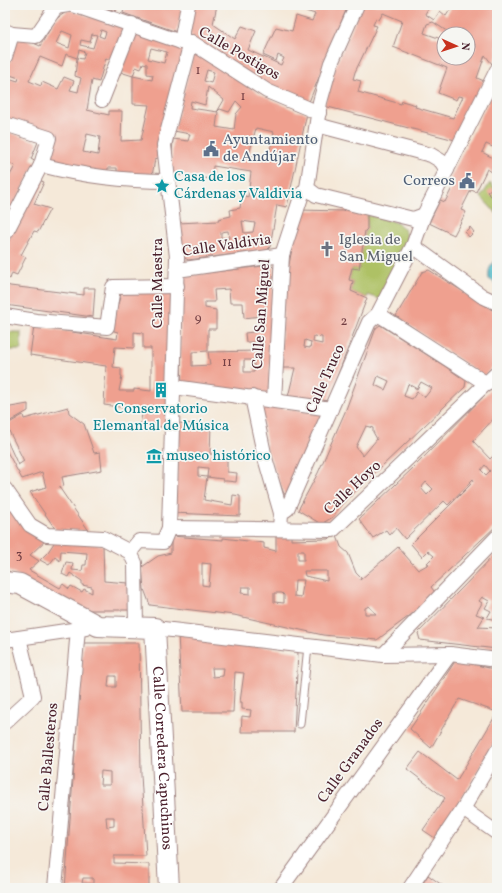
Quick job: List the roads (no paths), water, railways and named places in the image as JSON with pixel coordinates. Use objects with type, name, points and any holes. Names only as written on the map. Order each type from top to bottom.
[{"type":"street","points":[[5,57],[8,33],[36,36],[56,7],[68,5]]},
{"type":"street","name":"Calle Postigos","points":[[73,5],[186,42],[267,91],[318,119],[430,154],[441,162],[447,170]]},
{"type":"street","name":"Calle Maestra","points":[[169,528],[177,270],[170,188],[164,145],[186,42],[188,5]]},
{"type":"street","name":"Calle San Miguel","points":[[274,400],[282,255],[302,194],[307,188],[320,102],[331,63],[357,5]]},
{"type":"street","points":[[102,100],[132,24]]},
{"type":"street","name":"Calle Truco","points":[[281,513],[287,509],[369,322],[378,314],[413,246],[424,215],[497,70]]},
{"type":"street","points":[[5,124],[49,138],[41,165],[5,234]]},
{"type":"street","points":[[41,165],[64,172],[129,181],[168,181]]},
{"type":"street","points":[[307,188],[316,195],[413,219],[424,215]]},
{"type":"street","points":[[413,246],[482,296],[497,303]]},
{"type":"street","name":"Calle Valdivia","points":[[177,270],[282,255]]},
{"type":"street","points":[[5,316],[36,321],[107,327],[113,287],[177,286]]},
{"type":"street","points":[[378,314],[487,384]]},
{"type":"street","name":"Calle Hoyo","points":[[169,528],[333,530],[497,373]]},
{"type":"street","points":[[174,387],[331,409]]},
{"type":"street","points":[[252,397],[265,458],[281,513],[280,529]]},
{"type":"street","points":[[5,490],[30,524],[47,535],[103,538],[130,552],[135,563],[146,628]]},
{"type":"street","points":[[130,552],[139,541],[163,542],[169,528]]},
{"type":"street","points":[[383,655],[497,537]]},
{"type":"street","points":[[5,582],[20,584],[98,626]]},
{"type":"street","points":[[5,640],[98,626],[146,628],[383,655],[450,654],[497,660]]},
{"type":"street","name":"Calle Corredera Capuchinos","points":[[146,628],[169,888]]},
{"type":"street","name":"Calle Ballesteros","points":[[55,888],[78,629]]},
{"type":"street","points":[[5,722],[33,696],[19,638]]},
{"type":"street","name":"Calle Granados","points":[[281,888],[450,654]]},
{"type":"street","points":[[410,888],[463,809],[497,751]]},
{"type":"street","points":[[463,809],[497,833]]},
{"type":"lane","points":[[300,724],[308,646]]},
{"type":"water","points":[[495,261],[497,262],[497,284],[489,279],[490,267]]},
{"type":"place","name":"Ayuntamiento de Andújar","points":[[211,149]]},
{"type":"place","name":"Correos","points":[[467,181]]},
{"type":"place","name":"Casa de los Cárdenas y Valdivia","points":[[162,186]]},
{"type":"place","name":"Iglesia de San Miguel","points":[[327,249]]},
{"type":"place","name":"Conservatorio Elemantal de Música","points":[[161,390]]},
{"type":"place","name":"museo histórico","points":[[154,456]]}]
